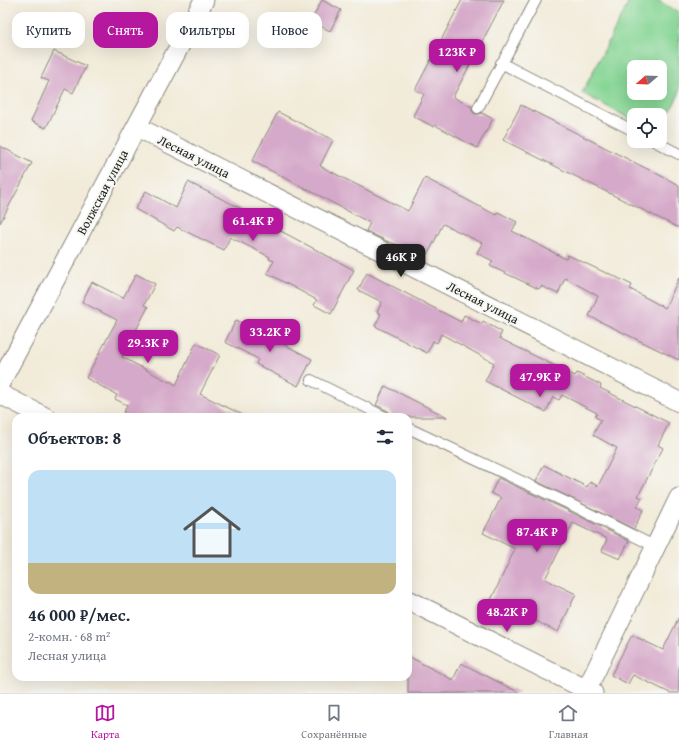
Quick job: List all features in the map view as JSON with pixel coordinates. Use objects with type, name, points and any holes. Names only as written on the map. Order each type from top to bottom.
[{"type":"street","name":"Волжская улица","points":[[0,383],[204,0]]},
{"type":"street","name":"Лесная улица","points":[[137,128],[679,402]]},
{"type":"street","points":[[0,394],[37,413]]},
{"type":"street","points":[[412,602],[588,692],[679,498]]},
{"type":"lane","points":[[478,108],[536,0]]},
{"type":"lane","points":[[502,63],[627,127]]},
{"type":"lane","points":[[667,148],[679,154]]},
{"type":"lane","points":[[311,380],[377,413]]},
{"type":"lane","points":[[412,430],[538,488],[656,547]]},
{"type":"green space","points":[[630,0],[657,0],[679,12],[679,94],[667,117],[667,108],[627,108],[627,117],[582,93]]},
{"type":"building","points":[[322,0],[341,10],[330,31],[322,27],[322,12],[316,12]]},
{"type":"building","points":[[462,0],[504,0],[453,97],[472,107],[472,111],[475,114],[482,113],[493,119],[477,148],[435,125],[434,127],[413,116],[424,94],[415,90]]},
{"type":"building","points":[[54,51],[86,66],[73,93],[65,89],[46,128],[31,121],[49,81],[41,78]]},
{"type":"building","points":[[521,105],[679,185],[679,228],[503,140]]},
{"type":"building","points":[[278,112],[333,140],[320,166],[408,211],[425,178],[496,215],[498,212],[517,222],[512,231],[566,259],[568,255],[632,285],[630,289],[665,308],[679,278],[679,360],[589,316],[598,296],[565,278],[558,294],[541,286],[539,289],[490,266],[493,261],[477,253],[482,243],[443,224],[428,254],[389,242],[366,231],[370,223],[252,161]]},
{"type":"building","points":[[0,146],[32,163],[0,223]]},
{"type":"building","points":[[188,182],[278,227],[277,229],[354,270],[331,314],[314,305],[317,300],[267,273],[274,261],[269,259],[270,257],[230,237],[224,250],[177,227],[174,231],[135,209],[146,191],[176,208]]},
{"type":"building","points":[[367,273],[461,322],[464,315],[482,324],[483,321],[502,332],[499,338],[575,376],[577,373],[601,385],[600,388],[669,423],[658,445],[663,448],[638,496],[642,498],[637,507],[643,510],[634,529],[536,481],[544,465],[587,487],[590,482],[598,486],[617,448],[593,435],[601,420],[595,417],[597,413],[562,395],[559,400],[553,397],[546,412],[485,381],[494,363],[441,334],[437,343],[433,341],[427,353],[375,326],[381,314],[377,312],[382,302],[358,290]]},
{"type":"building","points":[[136,274],[155,284],[144,305],[148,307],[122,357],[176,385],[196,343],[220,355],[200,394],[239,413],[124,413],[127,405],[115,399],[117,395],[86,378],[117,320],[82,302],[92,282],[123,298]]},
{"type":"building","points":[[236,320],[312,359],[298,386],[256,364],[258,359],[225,342]]},
{"type":"building","points":[[385,386],[447,417],[412,417],[412,413],[390,413],[376,405]]},
{"type":"building","points":[[498,478],[629,541],[620,559],[602,551],[607,539],[573,523],[545,579],[576,594],[558,632],[491,600],[515,549],[483,533],[501,498],[491,493]]},
{"type":"building","points":[[679,617],[679,693],[670,693],[633,675],[628,684],[611,675],[632,635],[663,650]]},
{"type":"building","points":[[412,658],[453,680],[461,663],[520,693],[408,693],[408,681],[412,681]]}]
